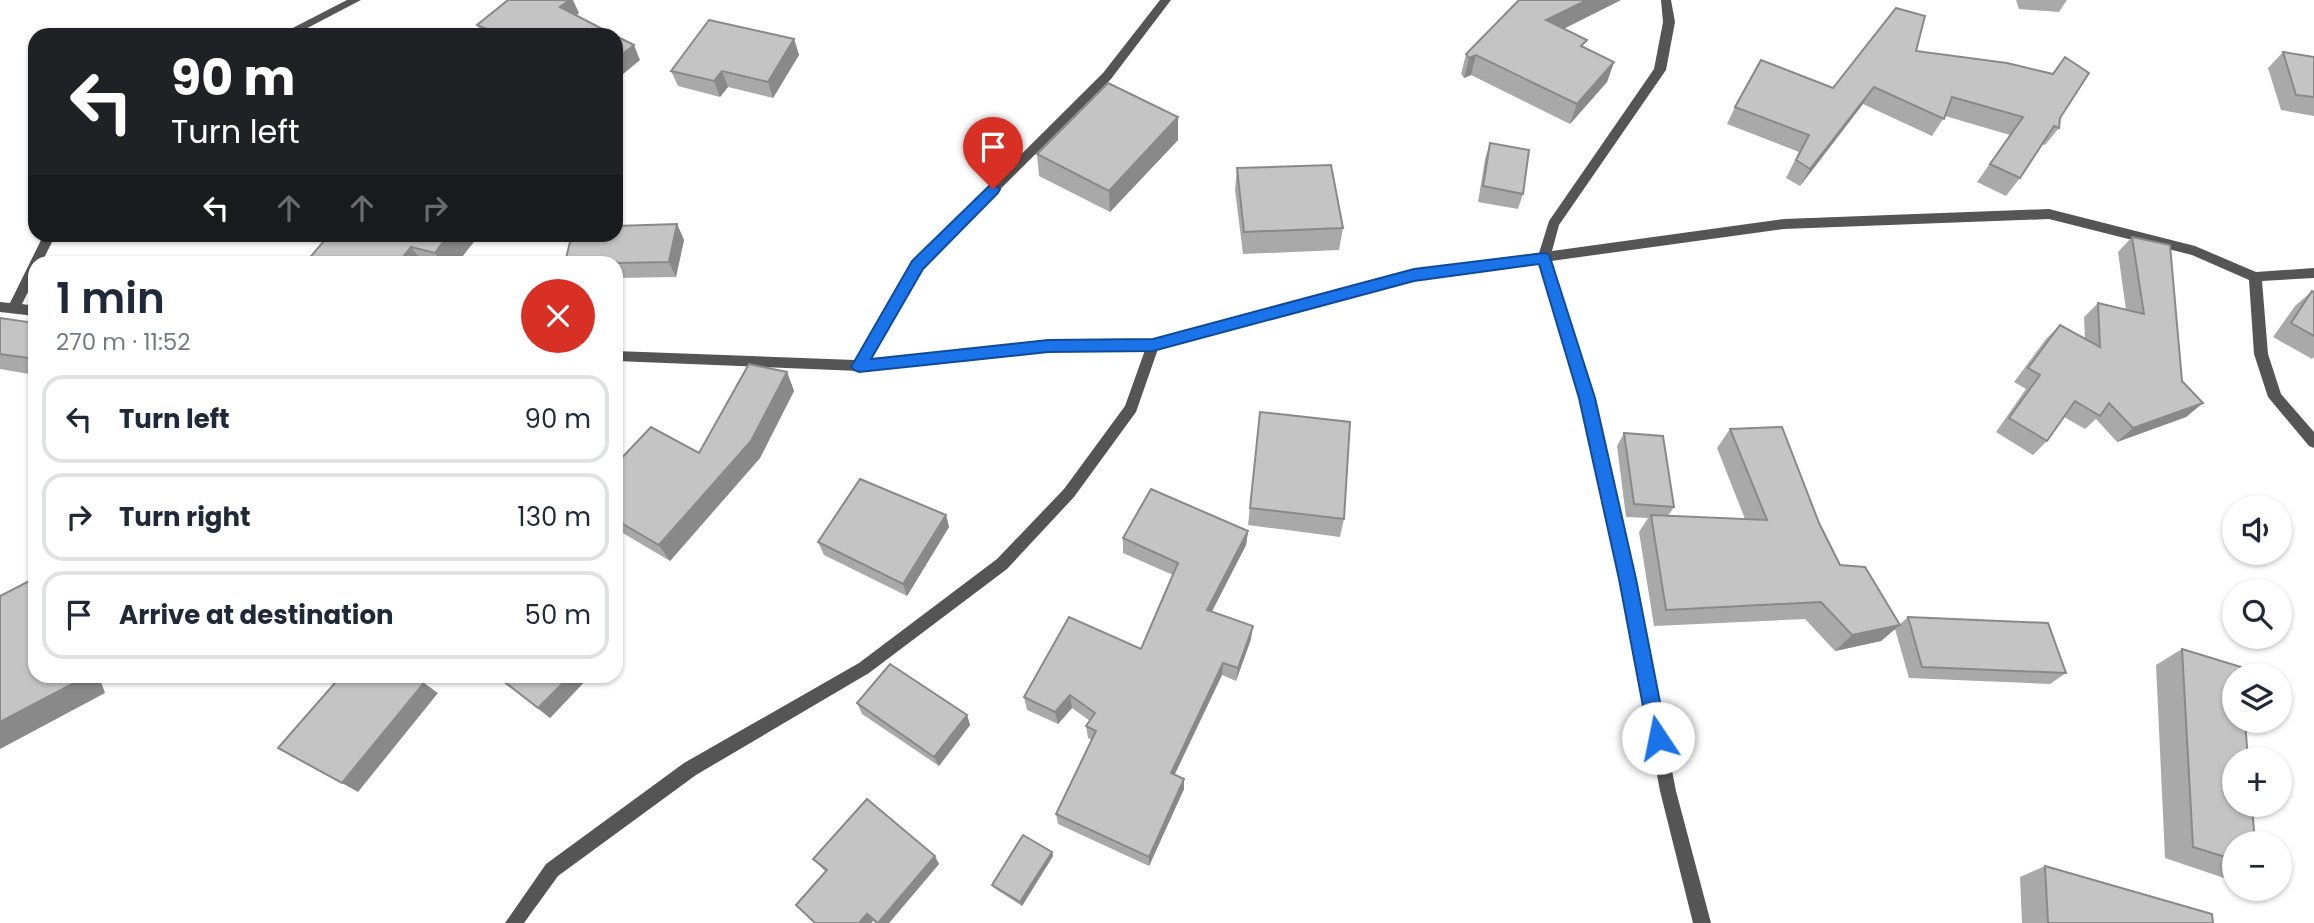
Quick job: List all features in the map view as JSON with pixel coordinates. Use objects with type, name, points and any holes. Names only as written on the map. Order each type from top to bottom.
[{"type":"street","points":[[299,28],[356,0]]},
{"type":"street","points":[[859,366],[918,265],[1107,76],[1166,0]]},
{"type":"street","points":[[1666,0],[1670,22],[1660,70],[1553,224],[1544,258],[1587,398],[1627,579],[1668,791],[1702,923]]},
{"type":"street","points":[[623,356],[859,366],[1048,346],[1153,345],[1414,275],[1784,224],[2049,214],[2195,251],[2255,277],[2314,273]]},
{"type":"street","points":[[28,276],[7,308],[28,310]]},
{"type":"street","points":[[2255,277],[2261,354],[2275,397],[2314,442]]},
{"type":"street","points":[[514,923],[552,870],[690,769],[864,668],[1002,564],[1069,493],[1130,408],[1153,345]]},
{"type":"building","points":[[508,0],[569,0],[560,7],[600,28],[484,28],[477,25]]},
{"type":"building","points":[[1519,0],[1587,0],[1546,20],[1587,40],[1581,46],[1614,62],[1577,104],[1476,55],[1469,58],[1466,54]]},
{"type":"building","points":[[1896,8],[1925,16],[1916,51],[2007,63],[2053,74],[2065,57],[2089,73],[2060,118],[2059,128],[2054,126],[2020,178],[1990,164],[2023,117],[1952,97],[1944,119],[1874,87],[1810,169],[1796,160],[1809,135],[1735,107],[1761,60],[1833,88]]},
{"type":"building","points":[[709,20],[794,39],[768,82],[722,71],[714,81],[671,71]]},
{"type":"building","points":[[623,40],[634,45],[623,54]]},
{"type":"building","points":[[2283,52],[2314,57],[2314,97],[2296,95]]},
{"type":"building","points":[[1108,83],[1178,117],[1109,191],[1037,154]]},
{"type":"building","points":[[1490,143],[1529,150],[1523,194],[1483,186]]},
{"type":"building","points":[[1331,165],[1343,228],[1244,232],[1237,168]]},
{"type":"building","points":[[677,224],[669,262],[623,263],[623,256],[566,256],[570,242],[623,242],[623,226]]},
{"type":"building","points":[[2132,237],[2170,245],[2182,381],[2203,403],[2133,428],[2109,403],[2100,416],[2075,401],[2047,441],[2009,418],[2040,375],[2028,368],[2060,325],[2100,347],[2098,303],[2144,314]]},
{"type":"building","points":[[323,242],[443,242],[435,253],[411,247],[404,256],[311,256]]},
{"type":"building","points":[[2312,291],[2314,292],[2314,336],[2291,323]]},
{"type":"building","points":[[0,318],[28,322],[28,358],[0,354]]},
{"type":"building","points":[[749,364],[787,372],[751,441],[659,545],[623,524],[623,457],[651,427],[699,453]]},
{"type":"building","points":[[1260,412],[1350,422],[1344,519],[1250,508]]},
{"type":"building","points":[[1782,427],[1819,523],[1840,565],[1865,567],[1900,625],[1852,635],[1821,602],[1666,610],[1651,515],[1767,520],[1730,429]]},
{"type":"building","points":[[1624,433],[1663,436],[1674,507],[1634,504]]},
{"type":"building","points":[[860,479],[946,515],[903,584],[818,542]]},
{"type":"building","points":[[1151,489],[1248,531],[1207,610],[1253,626],[1238,668],[1223,663],[1171,773],[1184,779],[1149,857],[1056,814],[1096,731],[1086,726],[1095,713],[1070,695],[1055,712],[1024,697],[1069,617],[1141,649],[1178,563],[1123,538]]},
{"type":"building","points":[[28,582],[28,683],[74,683],[0,722],[0,596]]},
{"type":"building","points":[[1908,617],[2048,623],[2066,673],[1922,667]]},
{"type":"building","points":[[2182,649],[2228,663],[2222,663],[2222,733],[2246,733],[2247,747],[2222,747],[2222,817],[2253,817],[2254,831],[2222,831],[2222,856],[2193,847]]},
{"type":"building","points":[[890,664],[967,715],[934,757],[857,703]]},
{"type":"building","points":[[335,683],[424,683],[342,783],[278,748]]},
{"type":"building","points":[[506,683],[563,683],[538,708]]},
{"type":"building","points":[[867,799],[935,856],[878,923],[867,914],[859,923],[815,923],[796,905],[827,870],[813,859]]},
{"type":"building","points":[[1023,835],[1052,852],[1020,902],[992,885]]},
{"type":"building","points":[[2045,866],[2212,914],[2213,923],[2048,923]]},
{"type":"route","points":[[993,189],[918,265],[859,366],[1048,346],[1153,345],[1414,275],[1544,258],[1587,398],[1627,579],[1658,738]]}]
